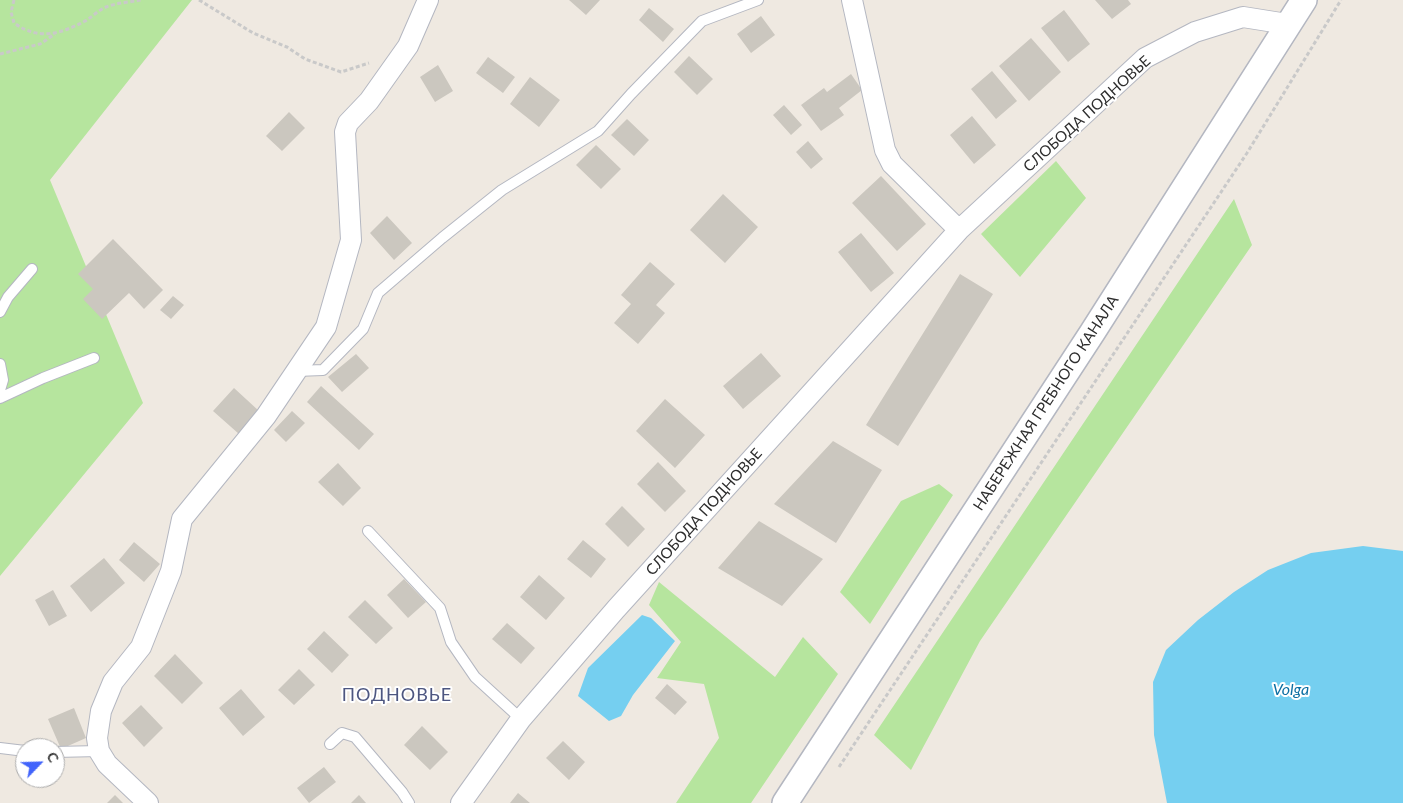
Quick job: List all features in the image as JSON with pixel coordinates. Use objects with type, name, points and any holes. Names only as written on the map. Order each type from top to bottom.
[{"type":"street","points":[[148,803],[108,764],[99,751],[97,738],[101,711],[113,682],[141,647],[171,571],[182,519],[266,416],[326,327],[351,240],[345,132],[348,124],[369,101],[408,46],[428,0]]},
{"type":"street","points":[[850,0],[885,150],[892,164],[959,230]]},
{"type":"street","name":"НАБЕРЕЖНАЯ ГРЕБНОГО КАНАЛА","points":[[785,803],[1092,333],[1304,0]]},
{"type":"street","name":"СЛОБОДА ПОДНОВЬЕ","points":[[461,803],[521,719],[616,609],[959,230],[1145,58],[1241,8],[1287,24]]},
{"type":"lane","points":[[296,371],[324,370],[363,329],[378,293],[502,190],[598,131],[702,20],[758,0]]},
{"type":"lane","points":[[0,312],[8,297],[32,269]]},
{"type":"lane","points":[[0,398],[43,378],[94,358]]},
{"type":"lane","points":[[0,364],[3,380],[0,390]]},
{"type":"lane","points":[[368,530],[440,608],[451,642],[475,677],[521,719]]},
{"type":"lane","points":[[330,744],[342,733],[355,737],[402,792],[409,803]]},
{"type":"lane","points":[[0,748],[15,750]]},
{"type":"lane","points":[[65,752],[99,751]]},
{"type":"path","points":[[14,0],[11,12],[14,23],[24,30],[42,35],[55,34]]},
{"type":"path","points":[[0,54],[40,44],[55,34],[87,20],[106,7],[141,0]]},
{"type":"path","points":[[199,0],[253,33],[287,47],[305,59],[341,72],[362,67],[408,46]]},
{"type":"path","points":[[837,770],[1247,153],[1341,0]]},
{"type":"green space","points":[[0,0],[192,0],[50,180],[143,403],[0,576]]},
{"type":"green space","points":[[1056,161],[1086,198],[1020,277],[981,234]]},
{"type":"green space","points":[[1234,199],[1252,245],[980,641],[911,770],[874,735]]},
{"type":"green space","points":[[939,484],[953,495],[870,624],[840,592],[901,501]]},
{"type":"green space","points":[[659,582],[775,677],[803,637],[838,674],[751,803],[676,803],[719,738],[704,684],[657,678],[681,642],[649,605]]},
{"type":"water","name":"Volga","points":[[1363,546],[1403,551],[1403,803],[1167,803],[1154,735],[1153,682],[1166,650],[1198,620],[1234,592],[1268,570],[1311,553]]},
{"type":"water","points":[[642,615],[651,618],[675,641],[633,695],[621,716],[609,721],[578,696],[588,668]]},
{"type":"building","points":[[569,0],[600,0],[586,15]]},
{"type":"building","points":[[1095,0],[1128,0],[1131,4],[1112,19]]},
{"type":"building","points":[[649,8],[674,29],[663,42],[639,20]]},
{"type":"building","points":[[1064,10],[1090,44],[1068,62],[1041,28]]},
{"type":"building","points":[[761,16],[775,35],[751,53],[737,34]]},
{"type":"building","points":[[1031,38],[1061,72],[1029,101],[999,66]]},
{"type":"building","points":[[689,56],[713,79],[697,95],[674,72]]},
{"type":"building","points":[[488,57],[515,77],[503,93],[476,73]]},
{"type":"building","points":[[438,65],[453,91],[435,102],[420,77]]},
{"type":"building","points":[[992,71],[1017,101],[996,119],[971,89]]},
{"type":"building","points":[[851,74],[862,90],[839,108],[844,115],[821,131],[801,105],[824,88],[827,92]]},
{"type":"building","points":[[530,77],[560,100],[539,127],[510,104]]},
{"type":"building","points":[[784,105],[802,125],[791,135],[773,115]]},
{"type":"building","points":[[289,112],[305,128],[282,151],[266,136]]},
{"type":"building","points":[[972,116],[996,145],[974,164],[950,135]]},
{"type":"building","points":[[627,119],[649,140],[634,156],[611,135]]},
{"type":"building","points":[[808,141],[823,159],[811,169],[796,152]]},
{"type":"building","points":[[596,145],[621,169],[601,189],[576,165]]},
{"type":"building","points":[[881,176],[926,224],[897,251],[852,203]]},
{"type":"building","points":[[723,194],[758,227],[725,263],[690,230]]},
{"type":"building","points":[[387,216],[412,243],[394,260],[370,233]]},
{"type":"building","points":[[861,233],[894,273],[871,292],[838,252]]},
{"type":"building","points":[[113,239],[163,290],[144,309],[129,293],[102,319],[83,299],[93,289],[78,274]]},
{"type":"building","points":[[650,262],[675,284],[656,305],[665,313],[638,344],[614,323],[631,304],[621,295]]},
{"type":"building","points":[[960,274],[993,294],[898,446],[866,425]]},
{"type":"building","points":[[173,296],[184,305],[171,319],[160,310]]},
{"type":"building","points":[[761,353],[781,376],[743,409],[723,386]]},
{"type":"building","points":[[356,354],[369,368],[342,392],[328,377]]},
{"type":"building","points":[[321,386],[374,434],[359,450],[307,402]]},
{"type":"building","points":[[234,388],[259,411],[239,434],[213,411]]},
{"type":"building","points":[[665,399],[705,435],[675,468],[636,431]]},
{"type":"building","points":[[292,411],[305,423],[286,442],[274,430]]},
{"type":"building","points":[[833,441],[882,470],[836,543],[774,504]]},
{"type":"building","points":[[658,462],[686,491],[665,512],[637,484]]},
{"type":"building","points":[[338,463],[361,488],[343,506],[318,482]]},
{"type":"building","points":[[622,506],[645,529],[628,547],[605,524]]},
{"type":"building","points":[[759,521],[823,559],[782,606],[718,568]]},
{"type":"building","points":[[583,540],[606,559],[591,578],[567,559]]},
{"type":"building","points":[[134,542],[160,564],[144,582],[119,560]]},
{"type":"building","points":[[104,558],[125,583],[91,612],[70,586]]},
{"type":"building","points":[[539,575],[565,598],[546,620],[520,597]]},
{"type":"building","points":[[404,579],[426,602],[408,618],[387,595]]},
{"type":"building","points":[[53,590],[67,616],[49,626],[35,600]]},
{"type":"building","points":[[365,600],[393,628],[376,644],[348,617]]},
{"type":"building","points":[[507,623],[535,648],[521,664],[492,639]]},
{"type":"building","points":[[324,631],[349,655],[332,673],[307,649]]},
{"type":"building","points":[[175,654],[203,683],[182,704],[154,676]]},
{"type":"building","points":[[299,669],[315,685],[294,705],[278,690]]},
{"type":"building","points":[[667,684],[687,702],[675,715],[655,698]]},
{"type":"building","points":[[241,689],[265,717],[243,736],[219,708]]},
{"type":"building","points":[[141,705],[163,728],[144,747],[122,723]]},
{"type":"building","points":[[74,708],[86,738],[65,747],[65,738],[56,738],[48,719]]},
{"type":"building","points":[[422,726],[448,752],[430,770],[404,745]]},
{"type":"building","points":[[563,741],[585,762],[569,780],[546,758]]},
{"type":"building","points":[[324,767],[336,782],[309,803],[297,788]]},
{"type":"building","points":[[518,793],[530,803],[510,803]]},
{"type":"building","points":[[115,795],[123,803],[107,803]]},
{"type":"building","points":[[359,795],[366,803],[351,803]]},
{"type":"district","name":"ПОДНОВЬЕ","points":[[397,695]]}]
